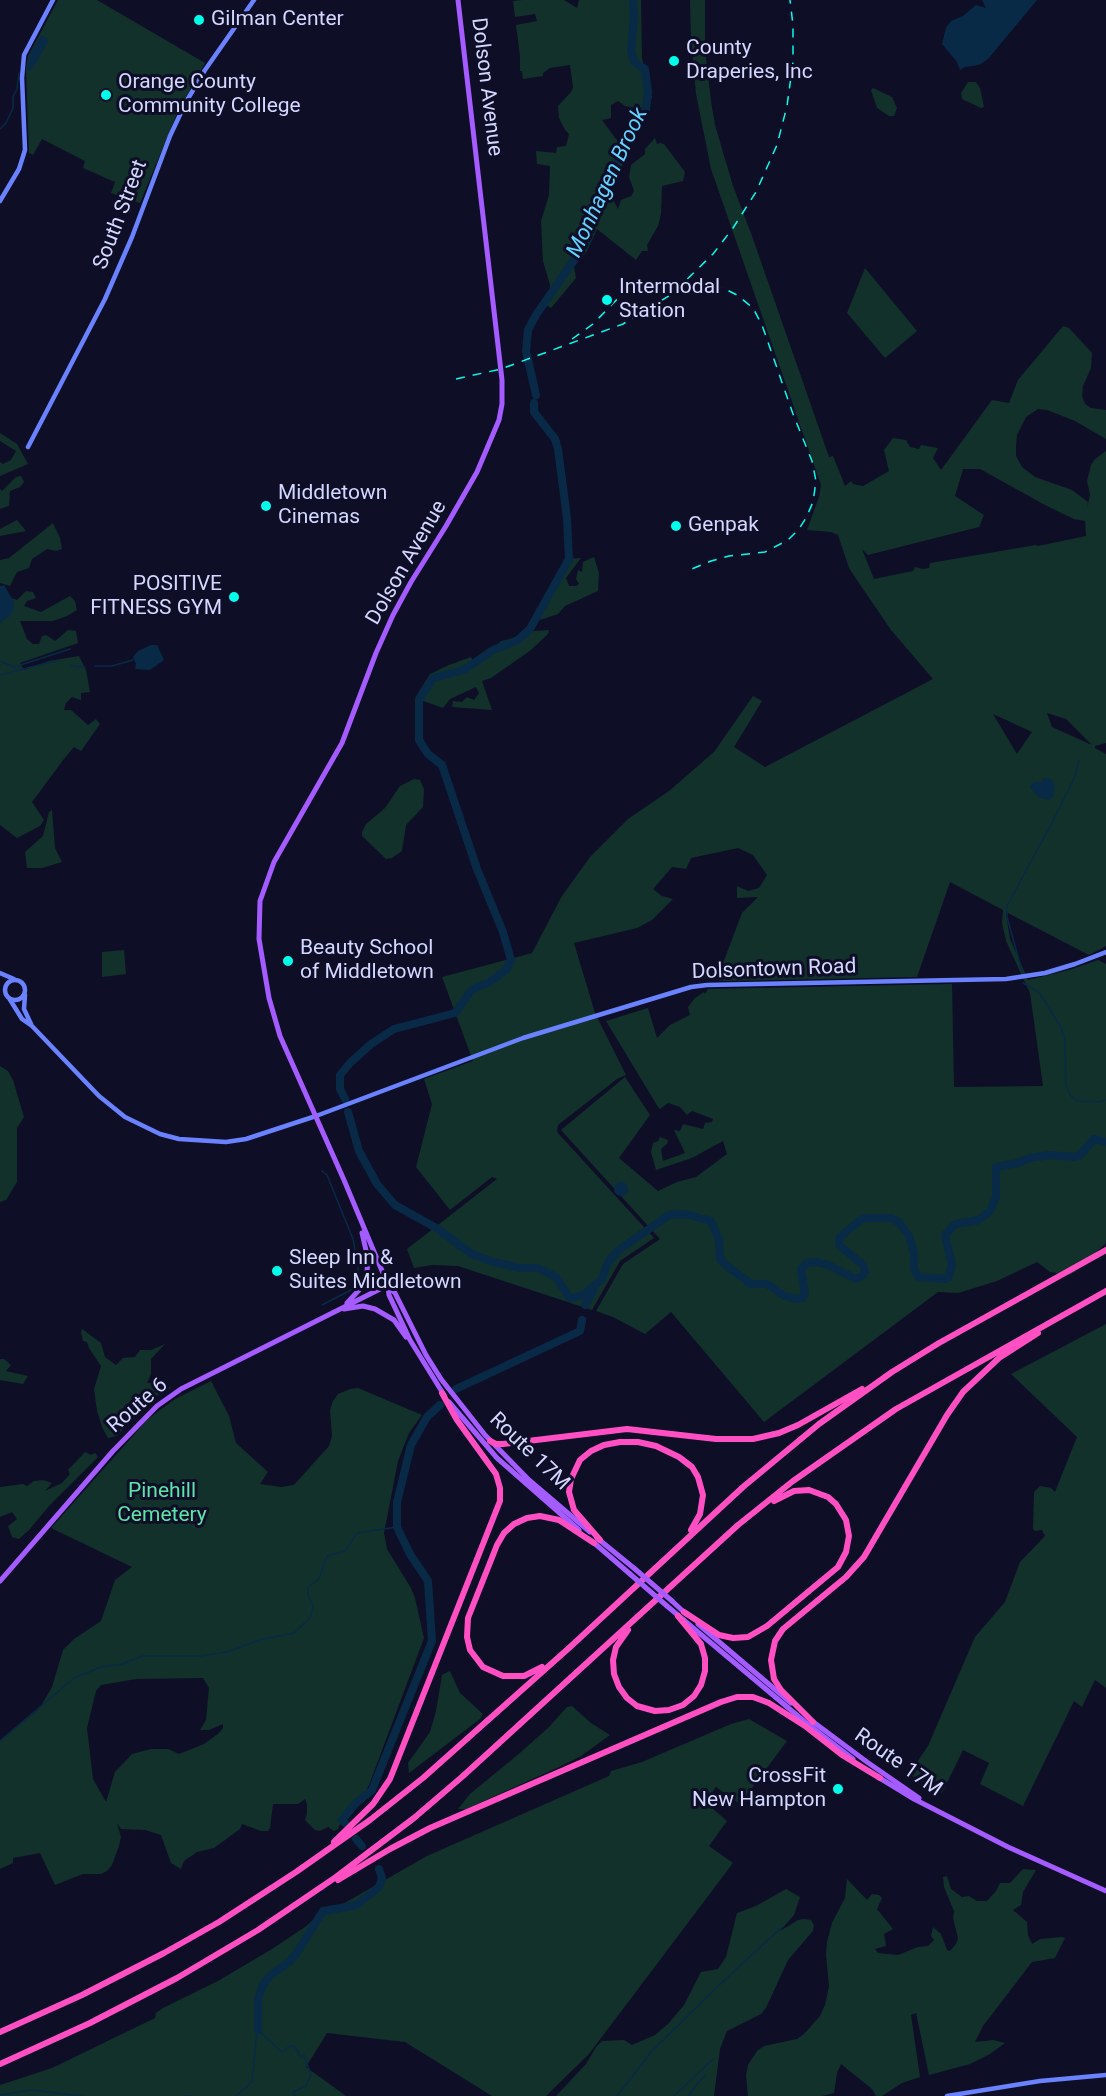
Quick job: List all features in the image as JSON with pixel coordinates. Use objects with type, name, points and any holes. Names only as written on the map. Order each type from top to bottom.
[{"type":"highway","points":[[490,1441],[504,1444],[627,1429],[725,1440],[763,1437],[789,1429],[902,1366],[972,1323],[1106,1250]]},
{"type":"highway","points":[[0,2064],[90,2024],[177,1978],[258,1930],[311,1895],[388,1838],[463,1776],[743,1521],[793,1481],[872,1425],[1106,1290]]},
{"type":"highway","points":[[813,1722],[781,1690],[774,1679],[771,1653],[778,1635],[788,1624],[846,1577],[864,1557],[947,1415],[967,1388],[999,1358],[1054,1324],[1070,1311]]},
{"type":"highway","points":[[0,2032],[82,1995],[155,1958],[227,1917],[362,1826],[423,1778],[569,1648],[743,1487],[861,1394],[902,1366]]},
{"type":"highway","points":[[296,1872],[355,1823],[374,1804],[385,1788],[498,1507],[500,1488],[496,1474],[457,1420],[442,1393]]},
{"type":"highway","points":[[597,1542],[572,1505],[570,1486],[573,1473],[580,1460],[597,1447],[620,1442],[638,1442],[656,1446],[679,1457],[692,1467],[700,1483],[703,1495],[700,1514],[693,1528],[674,1550]]},
{"type":"highway","points":[[681,1614],[719,1635],[740,1638],[754,1634],[833,1572],[846,1552],[849,1532],[845,1516],[834,1502],[816,1492],[801,1490],[786,1493],[743,1521]]},
{"type":"highway","points":[[569,1648],[531,1674],[503,1677],[489,1671],[474,1656],[467,1637],[468,1618],[497,1545],[504,1533],[514,1524],[533,1516],[553,1518],[597,1542]]},
{"type":"highway","points":[[648,1606],[619,1641],[614,1654],[613,1667],[622,1693],[632,1702],[648,1710],[662,1711],[683,1705],[694,1696],[704,1678],[706,1665],[704,1651],[681,1614]]},
{"type":"highway","points":[[311,1895],[430,1828],[737,1697],[753,1697],[769,1703],[805,1726],[842,1755],[880,1778]]},
{"type":"main road","name":"Dolson Avenue","points":[[359,1216],[273,1017],[259,939],[261,901],[274,862],[342,743],[376,652],[393,615],[419,567],[465,494],[497,429],[502,404],[502,380],[493,286],[458,0]]},
{"type":"main road","points":[[359,1216],[388,1285]]},
{"type":"main road","points":[[340,1310],[357,1294],[367,1272],[367,1252],[359,1216]]},
{"type":"main road","name":"Route 6","points":[[0,1581],[113,1451],[157,1406],[191,1384],[388,1285]]},
{"type":"main road","name":"Route 17M","points":[[388,1285],[389,1295],[414,1346],[442,1393],[497,1458],[597,1542],[635,1569],[681,1614],[805,1722],[880,1778],[946,1816]]},
{"type":"main road","name":"Route 17M","points":[[388,1285],[395,1293],[414,1333],[441,1379],[490,1441],[630,1574],[669,1603]]},
{"type":"main road","points":[[340,1310],[363,1306],[381,1311],[394,1320],[414,1346]]},
{"type":"main road","name":"Route 17M","points":[[681,1614],[813,1722],[946,1816]]},
{"type":"main road","points":[[946,1816],[1027,1857],[1106,1891]]},
{"type":"street","points":[[0,201],[19,169],[25,150],[22,78],[24,55],[53,0]]},
{"type":"street","name":"South Street","points":[[28,447],[105,299],[132,237],[170,136],[186,102],[205,70],[254,0]]},
{"type":"street","name":"Dolsontown Road","points":[[9,998],[22,1019],[32,1026],[113,1109],[160,1134],[198,1142],[226,1142],[264,1133],[316,1116],[514,1041],[691,987],[1006,979],[1045,973],[1076,964],[1106,951]]},
{"type":"street","points":[[0,973],[24,984],[25,1013],[32,1026]]},
{"type":"street","points":[[5,993],[7,983],[16,980]]},
{"type":"street","points":[[0,984],[9,998],[18,1000],[25,995]]},
{"type":"street","points":[[947,2096],[1040,2081],[1106,2075]]},
{"type":"green space","points":[[58,0],[97,0],[205,63],[178,111],[140,203],[111,193],[115,182],[83,168],[85,161],[42,139],[33,155],[29,153],[26,69],[28,56]]},
{"type":"green space","points":[[564,0],[577,8],[579,0],[641,0],[642,58],[652,98],[640,109],[625,106],[618,101],[611,105],[611,118],[602,120],[627,154],[608,190],[618,209],[621,200],[631,196],[634,191],[629,177],[631,165],[645,154],[645,149],[655,138],[657,144],[664,144],[685,172],[683,181],[662,186],[661,214],[658,226],[647,245],[648,251],[642,251],[636,260],[597,229],[587,251],[574,267],[576,278],[551,308],[546,305],[550,285],[543,261],[541,221],[549,195],[550,166],[537,164],[536,151],[556,153],[557,147],[566,146],[569,134],[559,118],[558,106],[573,87],[570,65],[550,68],[543,73],[543,76],[523,79],[522,71],[520,71],[516,25],[537,21],[535,14],[515,17],[513,1]]},
{"type":"green space","points":[[690,0],[705,0],[705,50],[715,125],[733,186],[829,457],[833,456],[845,486],[851,481],[853,484],[863,486],[889,471],[884,450],[893,438],[906,440],[910,447],[919,449],[921,445],[938,448],[933,458],[941,470],[992,400],[1009,403],[1018,380],[1063,326],[1069,328],[1092,353],[1091,368],[1083,386],[1082,396],[1085,404],[1091,408],[1106,410],[1106,439],[1075,421],[1047,410],[1038,409],[1026,417],[1017,435],[1016,456],[1022,467],[1035,477],[1072,490],[1088,502],[1087,508],[1090,495],[1087,481],[1091,465],[1106,451],[1106,743],[1095,746],[1095,748],[1106,754],[1106,946],[1089,955],[1006,912],[1006,914],[1010,939],[1028,980],[1098,960],[1106,964],[1106,1243],[1069,1275],[1050,1272],[1037,1262],[997,1281],[958,1293],[938,1292],[764,1422],[671,1312],[645,1334],[596,1311],[623,1264],[660,1239],[561,1130],[625,1077],[650,1115],[619,1158],[658,1191],[677,1182],[696,1177],[727,1154],[723,1141],[692,1158],[656,1170],[651,1152],[653,1143],[660,1137],[668,1140],[661,1149],[663,1161],[685,1153],[674,1130],[680,1131],[683,1124],[703,1129],[705,1123],[712,1122],[713,1119],[692,1111],[687,1115],[680,1107],[668,1103],[660,1109],[606,1021],[648,1008],[657,1038],[670,1025],[690,1015],[688,1007],[695,998],[704,992],[705,994],[708,989],[952,984],[954,1087],[1043,1086],[1030,993],[1006,941],[1002,923],[1003,910],[950,882],[917,977],[724,981],[703,978],[705,968],[720,971],[742,913],[758,897],[737,898],[737,886],[748,891],[759,888],[767,875],[753,855],[738,848],[691,858],[686,869],[672,867],[653,889],[662,896],[673,899],[652,920],[637,928],[574,943],[595,1013],[626,1075],[617,1079],[558,1125],[557,1132],[654,1238],[620,1261],[592,1310],[458,1266],[432,1265],[414,1268],[407,1249],[497,1179],[492,1177],[450,1210],[416,1167],[432,1104],[424,1079],[473,1061],[442,977],[532,953],[562,896],[590,857],[628,819],[669,791],[714,752],[753,696],[762,701],[734,747],[765,767],[933,679],[891,630],[849,568],[838,535],[831,532],[807,530],[821,485],[711,169],[696,94]],"holes":[[[963,469],[980,469],[1045,505],[1074,519],[1085,521],[1086,536],[930,563],[929,568],[915,567],[913,571],[874,579],[862,549],[868,555],[979,527],[984,515],[955,496]],[[1047,713],[1066,719],[1092,745],[1052,727]],[[993,714],[1032,732],[1017,754]]]},
{"type":"green space","points":[[968,82],[976,82],[980,88],[984,107],[981,108],[962,99],[961,93]]},
{"type":"green space","points":[[873,88],[892,97],[897,108],[894,116],[889,116],[877,108],[871,90]]},
{"type":"green space","points":[[865,268],[917,331],[885,358],[847,313]]},
{"type":"green space","points":[[0,433],[17,444],[28,464],[0,476],[0,462],[3,464],[11,460],[16,451],[0,441]]},
{"type":"green space","points":[[21,476],[24,482],[20,487],[10,491],[9,506],[0,509],[0,489],[2,491],[16,477]]},
{"type":"green space","points":[[17,520],[26,531],[0,536],[0,529]]},
{"type":"green space","points":[[53,523],[62,549],[56,551],[47,549],[32,559],[29,568],[17,572],[10,586],[0,583],[0,560],[9,558]]},
{"type":"green space","points":[[594,557],[599,573],[598,591],[565,606],[558,614],[537,621],[536,609],[544,602],[565,559],[581,558],[566,578],[569,586],[576,586],[579,584],[576,579],[578,570],[582,572],[583,562]]},
{"type":"green space","points":[[26,591],[33,592],[36,598],[27,601],[24,606],[41,612],[70,596],[75,601],[77,610],[53,621],[20,621],[27,639],[33,644],[39,644],[42,636],[46,635],[55,641],[68,630],[76,631],[78,643],[20,663],[24,670],[49,661],[79,656],[86,670],[90,692],[81,693],[81,700],[72,697],[66,703],[64,710],[71,710],[88,725],[96,719],[100,724],[81,751],[74,747],[32,802],[44,820],[40,826],[17,838],[0,825],[0,594],[17,600]]},
{"type":"green space","points":[[549,630],[548,634],[531,650],[491,678],[482,681],[492,710],[452,707],[453,701],[462,702],[467,697],[474,700],[479,693],[476,687],[450,699],[443,708],[415,698],[430,674],[471,657],[475,664],[501,641],[524,636],[534,631]]},
{"type":"green space","points":[[414,779],[420,780],[424,789],[423,807],[406,825],[402,851],[386,859],[362,836],[362,832],[366,824],[385,808],[400,786]]},
{"type":"green space","points":[[52,810],[55,848],[62,862],[42,868],[27,868],[25,852],[43,836],[49,812]]},
{"type":"green space","points":[[124,950],[126,974],[102,977],[102,952]]},
{"type":"green space","points":[[0,1066],[8,1071],[13,1080],[24,1117],[17,1128],[17,1182],[6,1200],[0,1202]]},
{"type":"green space","points":[[1106,1324],[1106,1688],[1095,1680],[1082,1707],[1074,1701],[1023,1806],[980,1784],[989,1763],[963,1750],[942,1793],[909,1774],[928,1746],[975,1637],[1005,1602],[1020,1562],[1045,1536],[1042,1530],[1033,1529],[1034,1492],[1040,1486],[1051,1488],[1055,1492],[1077,1437],[1011,1374]]},
{"type":"green space","points":[[82,1329],[101,1343],[105,1357],[116,1365],[123,1358],[135,1357],[140,1350],[151,1350],[165,1344],[151,1359],[151,1374],[147,1383],[157,1383],[163,1388],[172,1387],[153,1398],[117,1436],[108,1438],[102,1427],[94,1389],[101,1366],[87,1342],[83,1341]]},
{"type":"green space","points":[[0,1359],[4,1359],[11,1365],[6,1371],[28,1376],[23,1384],[0,1380]]},
{"type":"green space","name":"Pinehill Cemetery","points":[[211,1381],[229,1416],[236,1443],[268,1472],[260,1484],[281,1487],[294,1485],[329,1446],[332,1436],[330,1410],[338,1394],[358,1388],[422,1415],[409,1433],[398,1461],[384,1533],[387,1549],[415,1598],[424,1638],[369,1785],[358,1806],[338,1829],[334,1831],[328,1827],[320,1831],[315,1830],[305,1820],[307,1804],[305,1799],[298,1804],[273,1804],[268,1831],[261,1831],[242,1824],[240,1829],[214,1848],[197,1852],[184,1861],[181,1869],[171,1863],[161,1835],[145,1830],[121,1829],[117,1823],[121,1837],[119,1846],[112,1865],[101,1874],[83,1874],[55,1885],[40,1853],[13,1858],[13,1863],[0,1869],[0,1741],[39,1709],[52,1687],[63,1650],[74,1639],[101,1621],[115,1580],[132,1567],[51,1528],[148,1419],[175,1399]],"holes":[[[203,1678],[209,1688],[206,1720],[200,1730],[209,1730],[223,1724],[219,1733],[204,1744],[179,1754],[168,1749],[151,1749],[132,1754],[115,1772],[106,1802],[93,1779],[87,1728],[96,1691],[101,1685],[136,1679]]]},
{"type":"green space","points":[[85,1452],[91,1455],[95,1453],[98,1457],[49,1506],[29,1530],[19,1539],[12,1537],[8,1526],[17,1519],[12,1512],[0,1517],[0,1487],[23,1484],[27,1486],[34,1481],[43,1480],[52,1483],[45,1491],[62,1483],[70,1474],[68,1470]]},
{"type":"green space","points":[[450,1671],[460,1693],[483,1714],[480,1719],[409,1773],[408,1763],[430,1732],[442,1675]]},
{"type":"green space","points":[[572,1706],[591,1723],[610,1735],[581,1756],[559,1767],[466,1809],[458,1809],[470,1794],[549,1727],[567,1707]]},
{"type":"green space","points":[[749,1719],[787,1741],[740,1804],[716,1787],[705,1802],[727,1821],[709,1846],[733,1863],[589,2054],[546,2096],[492,2096],[405,2042],[327,2033],[306,2067],[346,2096],[0,2096],[0,2085],[52,2068],[155,2018],[156,2013],[163,2008],[218,1981],[272,1949],[305,1927],[323,1911],[341,1905],[427,1856],[609,1776],[611,1771],[642,1762],[731,1724]]},
{"type":"green space","points":[[1023,1869],[1036,1870],[1023,1892],[1021,1905],[1013,1910],[1027,1922],[1028,1935],[1032,1944],[1040,1939],[1065,1938],[1055,1958],[1032,1962],[983,2026],[975,2042],[993,2040],[1005,2043],[970,2064],[929,2075],[916,2013],[911,2015],[920,2077],[902,2083],[882,2096],[876,2096],[872,2089],[841,2064],[834,2093],[822,2096],[748,2096],[746,2075],[748,2065],[757,2051],[764,2046],[797,2039],[820,2016],[829,1986],[827,1942],[832,1923],[845,1898],[847,1879],[867,1900],[872,1894],[882,1898],[877,1909],[893,1929],[884,1934],[886,1946],[875,1949],[878,1953],[898,1955],[918,1947],[928,1946],[934,1940],[931,1936],[933,1927],[941,1934],[947,1950],[950,1951],[956,1944],[958,1938],[953,1918],[954,1911],[944,1887],[943,1877],[947,1876],[951,1889],[962,1897],[969,1896],[977,1901],[987,1901],[1000,1883],[1010,1883]]},
{"type":"green space","points":[[786,1889],[800,1897],[794,1915],[780,1931],[804,1919],[811,1920],[814,1925],[813,1931],[788,1960],[761,2014],[727,2031],[720,2049],[714,2096],[556,2096],[586,2064],[602,2041],[624,2040],[632,2045],[655,2035],[669,2023],[684,2005],[701,1972],[718,1969],[726,1957],[737,1913],[756,1906]]},
{"type":"water","points":[[982,0],[1037,0],[988,59],[979,65],[960,70],[957,62],[942,44],[946,28],[951,21],[963,16],[976,5],[986,8]]},
{"type":"water","points":[[41,35],[49,40],[32,70],[27,70],[29,56]]},
{"type":"water","points":[[4,585],[14,602],[14,609],[10,616],[0,623],[0,586]]},
{"type":"water","points":[[151,645],[157,645],[164,660],[150,670],[135,669],[136,664],[133,657],[138,651]]},
{"type":"water","points":[[1049,778],[1055,786],[1053,797],[1049,800],[1038,797],[1030,787],[1034,782],[1042,782],[1043,779]]},
{"type":"water","points":[[621,1182],[626,1184],[628,1189],[626,1194],[621,1196],[616,1194],[614,1189],[616,1184]]},
{"type":"waterway","name":"Monhagen Brook","points":[[536,395],[526,351],[528,330],[585,244],[594,219],[596,200],[633,128],[646,109],[648,92],[645,69],[634,62],[631,51],[633,0]]},
{"type":"waterway","points":[[0,129],[6,123],[13,108],[13,97],[17,89],[19,73]]},
{"type":"waterway","name":"Monhagen Brook","points":[[345,1099],[340,1089],[340,1075],[371,1044],[394,1029],[455,1013],[471,991],[488,983],[507,969],[511,960],[442,765],[428,754],[419,740],[419,700],[433,678],[464,670],[493,650],[518,640],[530,629],[569,559],[567,518],[558,449],[555,439],[534,412],[534,403]]},
{"type":"waterway","points":[[0,661],[14,667],[70,649]]},
{"type":"waterway","points":[[0,675],[59,660]]},
{"type":"waterway","points":[[95,666],[112,666],[133,660]]},
{"type":"waterway","points":[[71,666],[85,667]]},
{"type":"waterway","points":[[1022,971],[1007,917],[1007,906],[1074,779],[1079,760]]},
{"type":"waterway","points":[[1023,983],[1039,992],[1060,1026],[1065,1040],[1066,1086],[1070,1095],[1077,1101],[1106,1100]]},
{"type":"waterway","name":"Monhagen Brook","points":[[348,1112],[359,1151],[377,1184],[395,1205],[438,1229],[470,1253],[490,1261],[520,1268],[538,1268],[556,1277],[572,1298],[585,1294],[602,1279],[608,1262],[619,1250],[669,1215],[675,1214],[711,1221],[719,1240],[720,1259],[727,1266],[751,1284],[767,1284],[785,1296],[795,1299],[802,1298],[805,1294],[801,1269],[807,1263],[817,1262],[828,1265],[856,1279],[863,1275],[865,1271],[863,1265],[839,1245],[840,1237],[863,1218],[890,1218],[899,1222],[909,1236],[914,1254],[914,1269],[918,1277],[945,1279],[948,1278],[952,1265],[945,1235],[955,1224],[979,1220],[990,1211],[996,1197],[996,1167],[1050,1155],[1075,1157],[1080,1155],[1094,1139],[1106,1142]]},
{"type":"waterway","points":[[322,1171],[327,1175],[353,1239],[358,1276],[351,1290],[322,1305]]},
{"type":"waterway","points":[[585,1305],[593,1291]]},
{"type":"waterway","points":[[456,1389],[580,1331],[582,1320]]},
{"type":"waterway","points":[[345,1823],[342,1820],[356,1803],[372,1790],[432,1641],[428,1581],[410,1554],[397,1527],[397,1502],[411,1445],[427,1417],[440,1405]]},
{"type":"waterway","points":[[0,1741],[74,1678],[101,1667],[122,1664],[143,1656],[199,1656],[227,1652],[262,1639],[294,1633],[310,1618],[313,1606],[308,1596],[308,1587],[319,1579],[327,1556],[345,1551],[357,1533],[397,1527]]},
{"type":"waterway","points":[[356,1839],[362,1846]]},
{"type":"waterway","points":[[258,2030],[258,1999],[263,1985],[271,1975],[296,1954],[323,1911],[357,1905],[379,1887],[382,1878],[379,1869]]},
{"type":"waterway","points":[[617,2096],[652,2051],[782,1927]]},
{"type":"waterway","points":[[258,2030],[282,2052],[290,2046],[295,2047],[301,2057],[304,2055],[311,2075],[306,2086],[293,2092],[295,2096]]},
{"type":"waterway","points":[[236,2096],[252,2082],[257,2031]]},
{"type":"waterway","points":[[674,2096],[713,2059]]},
{"type":"waterway","points":[[688,2096],[705,2075]]},
{"type":"waterway","points":[[0,2095],[31,2090],[82,2096]]},
{"type":"waterway","points":[[184,2096],[191,2096]]},
{"type":"railway","points":[[456,379],[501,369],[623,324],[672,294],[713,254],[756,192],[777,145],[787,106],[793,62],[790,0]]},
{"type":"railway","points":[[679,292],[701,286],[723,288],[737,295],[753,308],[762,325],[812,461],[816,481],[813,502],[806,518],[788,540],[765,552],[729,556],[687,571]]},
{"type":"railway","points":[[572,339],[593,324],[628,288]]},
{"type":"place","name":"Gilman Center","points":[[199,20]]},
{"type":"place","name":"County Draperies, Inc","points":[[674,61]]},
{"type":"place","name":"Orange County Community College","points":[[106,95]]},
{"type":"place","name":"Intermodal Station","points":[[607,300]]},
{"type":"place","name":"Middletown Cinemas","points":[[266,506]]},
{"type":"place","name":"Genpak","points":[[676,526]]},
{"type":"place","name":"POSITIVE FITNESS GYM","points":[[234,597]]},
{"type":"place","name":"Beauty School of Middletown","points":[[288,961]]},
{"type":"place","name":"Sleep Inn & Suites Middletown","points":[[277,1271]]},
{"type":"place","name":"CrossFit New Hampton","points":[[838,1789]]}]
